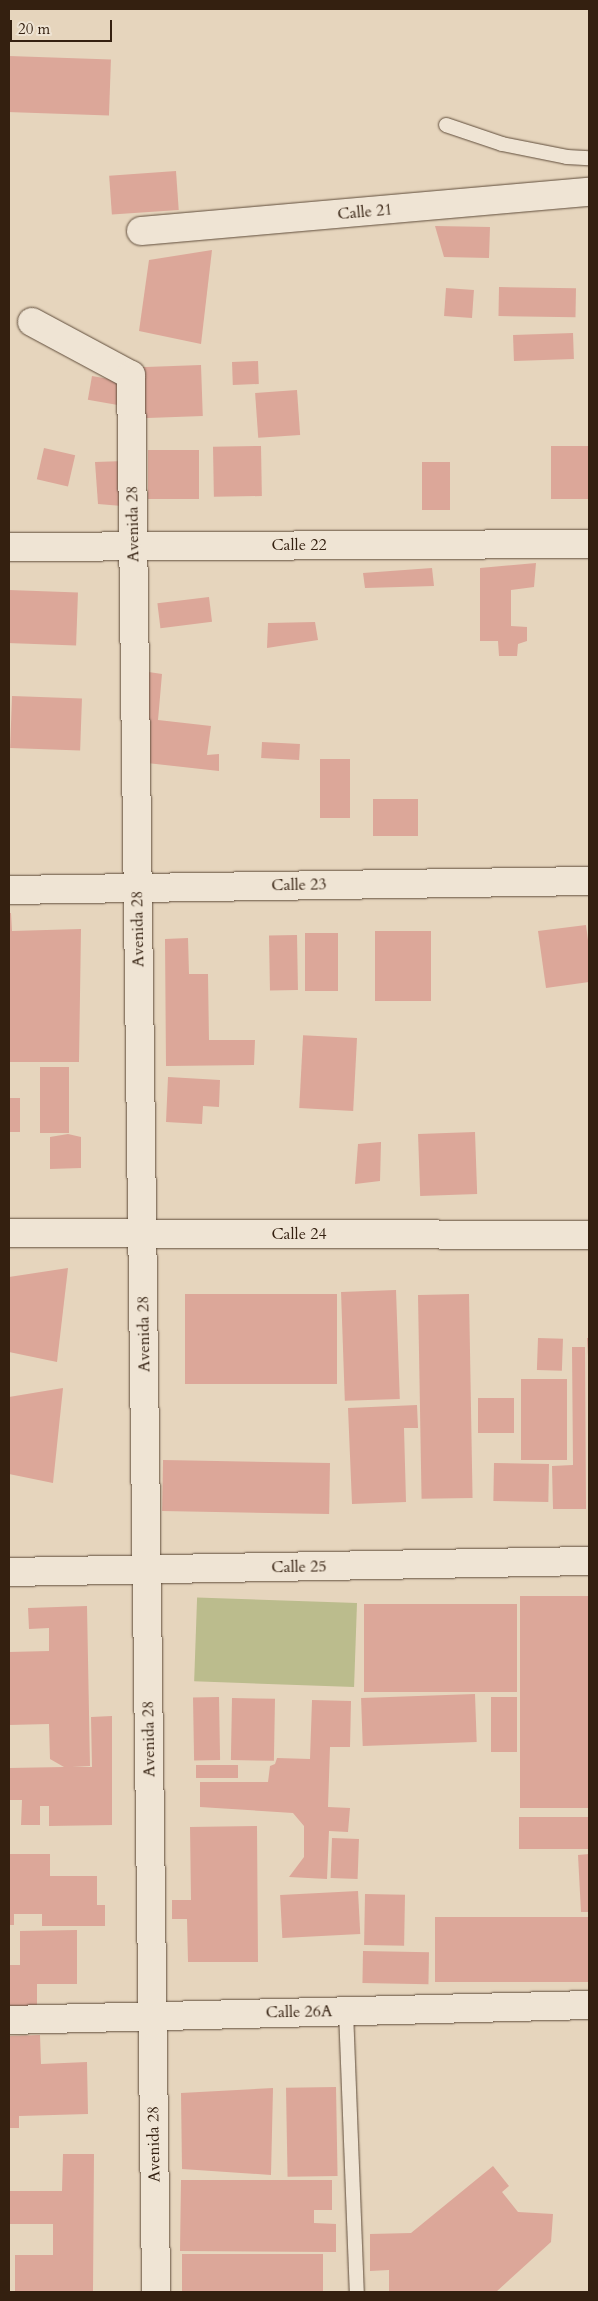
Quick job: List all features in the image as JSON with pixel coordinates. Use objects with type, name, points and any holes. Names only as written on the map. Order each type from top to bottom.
[{"type":"street","name":"Calle 21","points":[[141,231],[589,192]]},
{"type":"street","name":"Avenida 28","points":[[32,322],[131,375],[156,2292]]},
{"type":"street","name":"Calle 22","points":[[9,547],[589,544]]},
{"type":"street","name":"Calle 23","points":[[9,890],[589,881]]},
{"type":"street","name":"Calle 24","points":[[9,1234],[589,1235]]},
{"type":"street","name":"Calle 25","points":[[9,1572],[589,1561]]},
{"type":"street","name":"Calle 26A","points":[[9,2020],[589,2005]]},
{"type":"lane","points":[[446,125],[502,144],[567,157],[589,158]]},
{"type":"lane","points":[[346,2011],[357,2292]]},
{"type":"green space","points":[[197,1597],[357,1603],[354,1687],[194,1681]]},
{"type":"building","points":[[9,56],[111,60],[109,116],[9,112]]},
{"type":"building","points":[[176,171],[179,210],[112,215],[109,176]]},
{"type":"building","points":[[435,226],[490,227],[489,258],[444,257]]},
{"type":"building","points":[[212,250],[201,344],[139,331],[149,260]]},
{"type":"building","points":[[499,287],[576,288],[575,317],[498,316]]},
{"type":"building","points":[[446,288],[474,290],[472,318],[444,316]]},
{"type":"building","points":[[573,333],[574,359],[514,361],[513,335]]},
{"type":"building","points":[[258,361],[259,384],[233,385],[232,362]]},
{"type":"building","points":[[201,365],[203,416],[141,418],[139,367]]},
{"type":"building","points":[[92,376],[130,383],[126,406],[88,400]]},
{"type":"building","points":[[297,390],[300,435],[258,438],[255,393]]},
{"type":"building","points":[[261,446],[262,496],[214,497],[213,447]]},
{"type":"building","points":[[551,446],[589,446],[589,499],[551,499]]},
{"type":"building","points":[[44,448],[75,455],[68,486],[37,479]]},
{"type":"building","points":[[148,450],[199,450],[199,499],[148,499]]},
{"type":"building","points":[[125,461],[122,506],[98,504],[95,462]]},
{"type":"building","points":[[422,462],[450,462],[450,510],[422,510]]},
{"type":"building","points":[[536,563],[534,587],[511,590],[511,626],[527,627],[527,641],[518,644],[517,656],[499,656],[498,641],[480,641],[480,568]]},
{"type":"building","points":[[432,568],[434,586],[365,588],[363,573]]},
{"type":"building","points":[[9,590],[78,592],[76,645],[9,643]]},
{"type":"building","points":[[209,597],[212,622],[160,628],[157,603]]},
{"type":"building","points":[[315,622],[318,640],[267,648],[268,623]]},
{"type":"building","points":[[142,671],[162,674],[158,720],[211,726],[207,755],[219,754],[219,771],[138,762]]},
{"type":"building","points":[[12,696],[82,698],[80,750],[10,748]]},
{"type":"building","points":[[262,742],[300,744],[299,760],[261,758]]},
{"type":"building","points":[[320,759],[350,759],[350,818],[320,818]]},
{"type":"building","points":[[373,799],[418,799],[418,836],[373,836]]},
{"type":"building","points":[[9,913],[11,913],[12,931],[81,929],[79,1062],[9,1062]]},
{"type":"building","points":[[586,925],[589,948],[589,982],[546,988],[538,931]]},
{"type":"building","points":[[375,931],[431,931],[431,1001],[375,1001]]},
{"type":"building","points":[[305,933],[338,933],[338,991],[305,991]]},
{"type":"building","points":[[269,935],[297,935],[298,990],[270,990]]},
{"type":"building","points":[[188,938],[189,974],[208,974],[209,1040],[255,1040],[254,1065],[166,1066],[165,939]]},
{"type":"building","points":[[303,1035],[357,1038],[353,1111],[299,1108]]},
{"type":"building","points":[[40,1067],[69,1067],[69,1133],[40,1133]]},
{"type":"building","points":[[168,1077],[220,1080],[219,1107],[203,1106],[202,1124],[166,1122]]},
{"type":"building","points":[[9,1098],[20,1098],[20,1132],[9,1132]]},
{"type":"building","points":[[475,1132],[477,1194],[420,1196],[418,1134]]},
{"type":"building","points":[[68,1134],[81,1137],[81,1168],[50,1169],[50,1137]]},
{"type":"building","points":[[381,1142],[380,1181],[355,1184],[358,1144]]},
{"type":"building","points":[[68,1268],[57,1362],[9,1352],[9,1277]]},
{"type":"building","points":[[396,1290],[400,1399],[345,1401],[341,1292]]},
{"type":"building","points":[[185,1294],[337,1294],[337,1384],[185,1384]]},
{"type":"building","points":[[469,1294],[473,1498],[422,1499],[418,1295]]},
{"type":"building","points":[[538,1338],[563,1339],[562,1371],[537,1370]]},
{"type":"building","points":[[587,1338],[589,1338],[589,1356],[588,1356]]},
{"type":"building","points":[[572,1347],[585,1347],[586,1509],[553,1509],[552,1466],[573,1465]]},
{"type":"building","points":[[521,1379],[567,1379],[567,1460],[521,1460]]},
{"type":"building","points":[[63,1388],[53,1483],[9,1474],[9,1397]]},
{"type":"building","points":[[478,1398],[514,1398],[514,1433],[478,1433]]},
{"type":"building","points":[[417,1405],[418,1428],[404,1428],[406,1502],[352,1504],[348,1408]]},
{"type":"building","points":[[163,1460],[330,1463],[329,1514],[162,1511]]},
{"type":"building","points":[[494,1463],[549,1464],[548,1502],[493,1501]]},
{"type":"building","points":[[520,1596],[589,1596],[589,1808],[520,1808]]},
{"type":"building","points":[[364,1604],[517,1604],[517,1692],[364,1692]]},
{"type":"building","points":[[87,1606],[90,1766],[72,1767],[92,1767],[91,1717],[112,1716],[112,1825],[49,1826],[49,1806],[40,1806],[40,1825],[21,1825],[22,1800],[9,1800],[9,1768],[64,1767],[50,1759],[49,1724],[9,1725],[9,1652],[49,1651],[49,1628],[29,1629],[28,1608]]},
{"type":"building","points":[[475,1694],[477,1742],[363,1746],[361,1698]]},
{"type":"building","points":[[193,1697],[219,1697],[220,1760],[194,1760]]},
{"type":"building","points":[[491,1697],[517,1697],[517,1752],[491,1752]]},
{"type":"building","points":[[232,1698],[275,1699],[274,1761],[231,1760]]},
{"type":"building","points":[[312,1700],[351,1701],[350,1747],[330,1747],[328,1807],[350,1808],[348,1832],[329,1831],[327,1879],[289,1877],[304,1857],[304,1826],[293,1813],[200,1807],[200,1782],[268,1782],[270,1766],[275,1764],[277,1758],[310,1759]]},
{"type":"building","points":[[196,1765],[238,1765],[238,1778],[196,1778]]},
{"type":"building","points":[[519,1817],[589,1817],[589,1849],[519,1849]]},
{"type":"building","points":[[257,1826],[258,1962],[188,1962],[187,1919],[172,1919],[172,1900],[191,1900],[190,1827]]},
{"type":"building","points":[[332,1838],[359,1839],[358,1879],[331,1878]]},
{"type":"building","points":[[10,1854],[50,1854],[50,1876],[97,1876],[97,1905],[105,1905],[105,1926],[42,1926],[42,1914],[14,1914],[14,1925],[9,1925]]},
{"type":"building","points":[[589,1854],[589,1912],[581,1912],[578,1855]]},
{"type":"building","points":[[358,1891],[360,1934],[282,1938],[280,1895]]},
{"type":"building","points":[[365,1894],[405,1895],[404,1946],[364,1945]]},
{"type":"building","points":[[435,1917],[589,1917],[589,1982],[435,1982]]},
{"type":"building","points":[[77,1930],[77,1984],[37,1984],[37,2007],[9,2007],[9,1965],[20,1965],[20,1931]]},
{"type":"building","points":[[363,1951],[429,1952],[428,1984],[362,1983]]},
{"type":"building","points":[[40,2035],[41,2064],[87,2062],[88,2114],[19,2116],[19,2128],[9,2128],[9,2036]]},
{"type":"building","points":[[336,2087],[338,2176],[288,2177],[286,2088]]},
{"type":"building","points":[[273,2088],[271,2175],[182,2169],[181,2093]]},
{"type":"building","points":[[63,2154],[94,2154],[93,2292],[15,2292],[15,2255],[53,2255],[53,2224],[9,2224],[9,2191],[62,2191]]},
{"type":"building","points":[[493,2166],[509,2186],[502,2192],[518,2212],[553,2214],[551,2242],[496,2292],[389,2292],[389,2270],[370,2271],[370,2234],[411,2233]]},
{"type":"building","points":[[181,2180],[332,2180],[332,2210],[314,2210],[314,2223],[336,2224],[336,2252],[180,2251]]},
{"type":"building","points":[[182,2254],[323,2254],[323,2292],[182,2292]]}]
